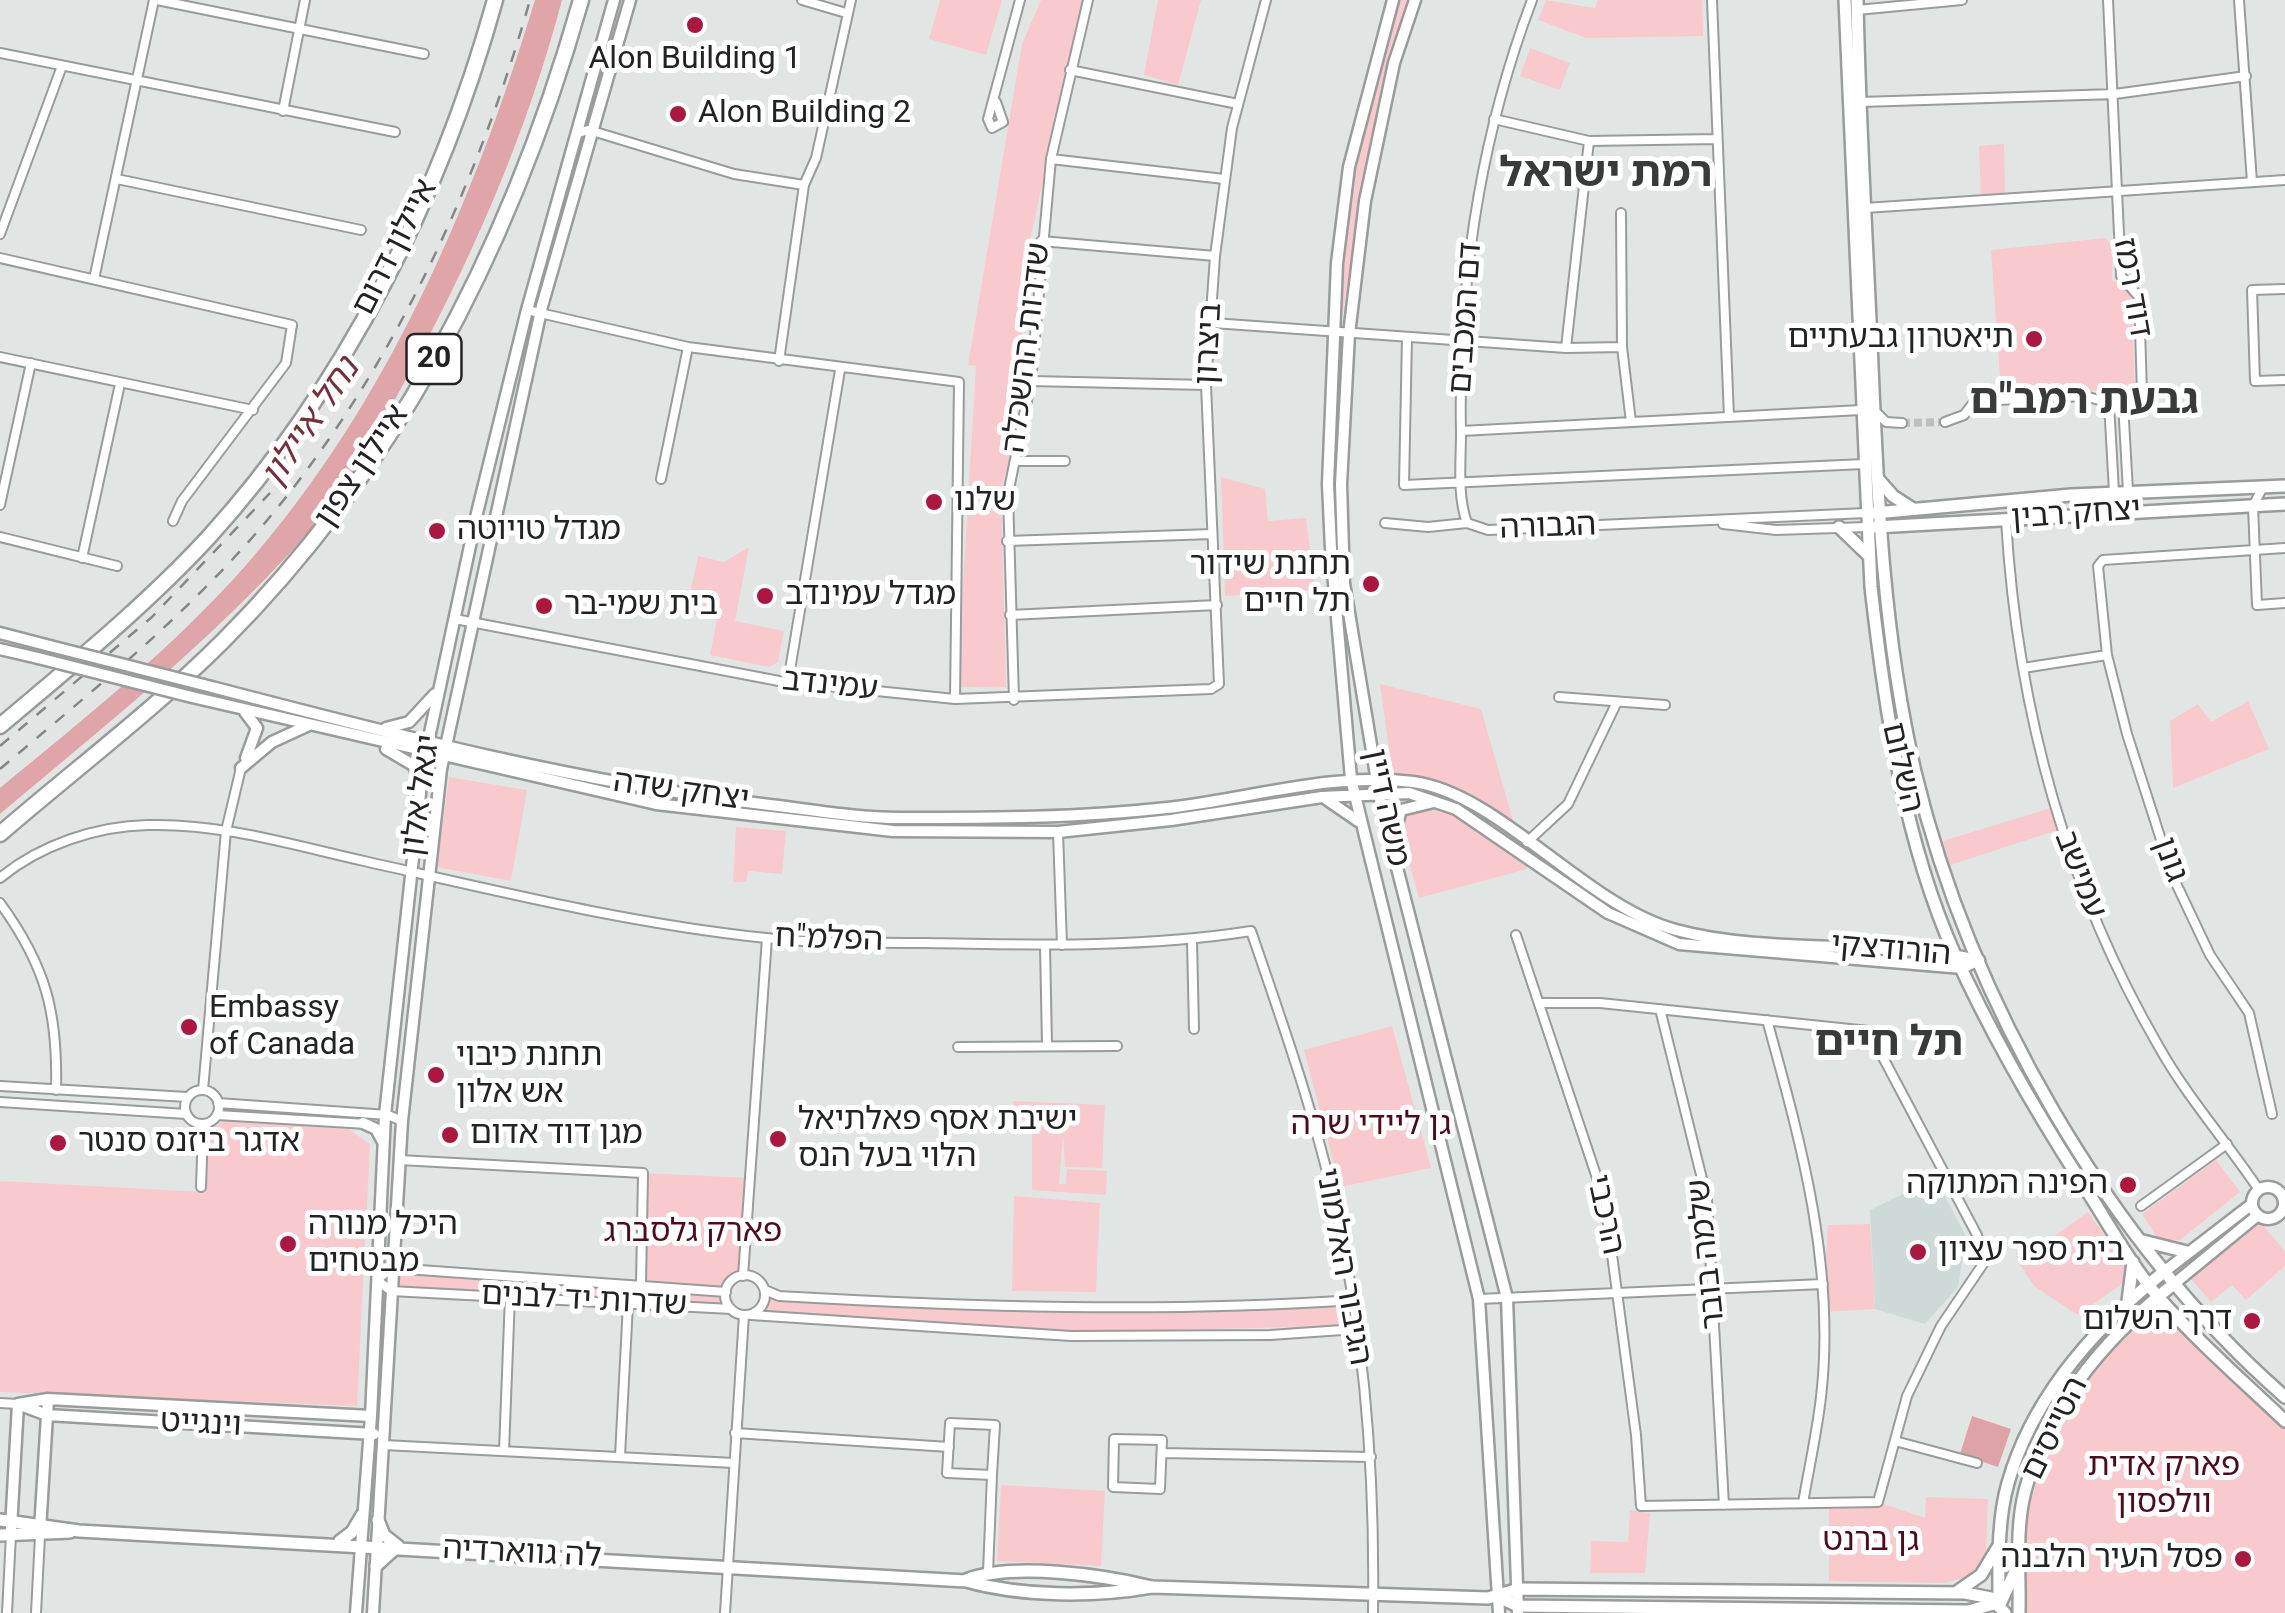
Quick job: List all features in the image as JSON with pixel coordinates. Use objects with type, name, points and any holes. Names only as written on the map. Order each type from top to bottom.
[{"type":"highway","points":[[476,59],[486,0]]},
{"type":"highway","name":"איילון דרום","points":[[0,726],[167,580],[233,508],[284,441],[406,241],[496,0]]},
{"type":"highway","name":"איילון צפון","points":[[0,834],[226,638],[297,560],[352,488],[479,282],[523,174],[582,0]]},
{"type":"main road","name":"השלום","points":[[1845,0],[1867,409],[1878,478],[1869,556],[1881,675],[1900,778],[1933,894],[1955,954],[2021,1089],[2133,1262],[2180,1321],[2285,1420]]},
{"type":"main road","name":"השלום","points":[[1857,5],[1865,208],[1864,464],[1871,517],[1881,526],[1888,609],[1915,770],[1938,852],[1980,960],[2035,1077],[2140,1240],[2220,1336],[2285,1397]]},
{"type":"main road","points":[[1878,478],[1893,496],[1916,510]]},
{"type":"main road","name":"יצחק רבין","points":[[1871,517],[2121,492],[2285,486]]},
{"type":"main road","name":"יצחק רבין","points":[[1881,526],[2285,504]]},
{"type":"main road","points":[[1839,527],[1869,556]]},
{"type":"main road","points":[[2140,1240],[2187,1252]]},
{"type":"main road","points":[[2128,1301],[2133,1262]]},
{"type":"main road","name":"הטייסים","points":[[2001,1610],[2001,1538],[2007,1485],[2038,1410],[2074,1358],[2128,1301],[2165,1270]]},
{"type":"main road","name":"הטייסים","points":[[2019,1613],[2025,1491],[2054,1420],[2085,1367],[2176,1283]]},
{"type":"main road","points":[[2127,1326],[2160,1317],[2180,1321]]},
{"type":"main road","points":[[336,1543],[352,1532],[362,1514]]},
{"type":"main road","name":"לה גווארדיה","points":[[6,1520],[40,1530]]},
{"type":"main road","points":[[376,1566],[398,1546],[384,1535],[378,1520]]},
{"type":"main road","name":"לה גווארדיה","points":[[5,1535],[40,1530],[79,1531],[398,1546],[966,1580],[988,1587],[1096,1593],[1152,1587],[1498,1598],[1519,1589],[1951,1593],[1982,1595],[2001,1610]]},
{"type":"main road","points":[[1951,1593],[1981,1575],[2001,1538]]},
{"type":"main road","points":[[2001,1610],[2020,1561]]},
{"type":"main road","name":"לה גווארדיה","points":[[966,1580],[988,1572],[1116,1578],[1152,1587]]},
{"type":"main road","name":"לה גווארדיה","points":[[1498,1598],[1518,1609],[2001,1610]]},
{"type":"street","points":[[94,280],[156,0],[424,54]]},
{"type":"street","points":[[283,110],[306,0]]},
{"type":"street","name":"יגאל אלון","points":[[356,1613],[370,1434],[385,1120],[421,781],[527,310],[614,0]]},
{"type":"street","name":"יגאל אלון","points":[[372,1613],[402,1121],[444,752],[540,312],[589,130],[630,0]]},
{"type":"street","points":[[802,0],[846,13]]},
{"type":"street","points":[[779,360],[804,185],[816,158],[850,0]]},
{"type":"street","points":[[996,102],[1020,0]]},
{"type":"street","name":"שדרות ההשכלה","points":[[1014,700],[1008,494],[1031,381],[1051,159],[1088,0]]},
{"type":"street","name":"ביצרון","points":[[1211,689],[1222,675],[1206,384],[1215,256],[1238,104],[1266,0]]},
{"type":"street","name":"משה דיין","points":[[1394,0],[1349,167],[1332,334],[1330,549],[1345,667],[1351,779],[1479,1299],[1498,1613]]},
{"type":"street","name":"משה דיין","points":[[1415,0],[1376,133],[1348,334],[1341,484],[1344,583],[1378,792],[1507,1298],[1518,1609]]},
{"type":"street","name":"דם המכבים","points":[[1467,523],[1461,483],[1461,430],[1468,265],[1494,119],[1532,0]]},
{"type":"street","points":[[1712,0],[1729,417]]},
{"type":"street","points":[[1857,5],[1962,0]]},
{"type":"street","name":"דוד רמז","points":[[2108,0],[2122,276],[2140,304],[2144,386],[2138,399],[2123,403]]},
{"type":"street","points":[[2239,0],[2252,182]]},
{"type":"street","points":[[0,53],[395,132]]},
{"type":"street","points":[[0,234],[62,66]]},
{"type":"street","points":[[1070,70],[1238,104]]},
{"type":"street","points":[[1861,102],[2115,94],[2246,76]]},
{"type":"street","points":[[1494,119],[1589,141],[1717,139]]},
{"type":"street","points":[[574,136],[589,130],[734,174],[804,185]]},
{"type":"street","points":[[1566,348],[1589,141]]},
{"type":"street","points":[[1051,159],[1224,179]]},
{"type":"street","points":[[117,179],[361,230]]},
{"type":"street","points":[[1865,208],[2285,180]]},
{"type":"street","points":[[1621,212],[1622,347],[1630,422]]},
{"type":"street","points":[[1041,241],[1215,256]]},
{"type":"street","points":[[0,258],[292,325],[286,364],[182,501],[173,521]]},
{"type":"street","points":[[2285,289],[2252,290],[2255,381],[2285,380]]},
{"type":"street","points":[[527,310],[688,347],[840,370],[788,682]]},
{"type":"street","points":[[1213,323],[1566,348],[1622,347]]},
{"type":"street","points":[[1407,338],[1404,485],[1864,464]]},
{"type":"street","points":[[661,479],[688,347]]},
{"type":"street","points":[[0,357],[253,410]]},
{"type":"street","points":[[0,505],[30,363]]},
{"type":"street","name":"שדרות ההשכלה","points":[[840,370],[959,382],[955,699]]},
{"type":"street","points":[[1031,381],[1206,384]]},
{"type":"street","points":[[82,558],[120,384]]},
{"type":"street","points":[[1946,422],[1958,420],[1976,402],[2084,396],[2123,403],[2121,492]]},
{"type":"street","points":[[2109,403],[2123,512]]},
{"type":"street","points":[[1461,430],[1867,409],[1886,422],[1902,423]]},
{"type":"street","points":[[1016,462],[1065,461]]},
{"type":"street","points":[[2263,487],[2253,506],[2257,604],[2285,603]]},
{"type":"street","name":"הגבורה","points":[[1385,523],[1428,527],[1467,523],[1488,530],[1871,517]]},
{"type":"street","name":"הגבורה","points":[[1714,522],[1754,530],[1839,527],[1871,517]]},
{"type":"street","name":"עמישב","points":[[2006,520],[2034,733],[2081,892],[2159,1049],[2259,1190]]},
{"type":"street","points":[[1007,541],[1212,534]]},
{"type":"street","points":[[0,538],[117,566]]},
{"type":"street","points":[[2255,550],[2285,548]]},
{"type":"street","name":"גונן","points":[[2255,550],[2103,560],[2098,566],[2107,656],[2172,877],[2210,955],[2249,1012],[2272,1114]]},
{"type":"street","points":[[1010,615],[1217,605]]},
{"type":"street","name":"עמינדב","points":[[455,619],[788,682],[955,699],[1014,700],[1211,689]]},
{"type":"street","name":"יצחק שדה","points":[[0,633],[375,730],[427,748]]},
{"type":"street","name":"יצחק שדה","points":[[0,649],[352,736],[427,748],[656,804],[894,831],[1058,832],[1378,792]]},
{"type":"street","points":[[2023,668],[2107,656]]},
{"type":"street","points":[[375,730],[409,722],[439,690]]},
{"type":"street","points":[[1559,697],[1665,705]]},
{"type":"street","points":[[1527,842],[1568,804],[1616,704]]},
{"type":"street","points":[[203,1090],[226,830],[241,768],[257,728],[243,709]]},
{"type":"street","points":[[241,768],[272,742],[310,725]]},
{"type":"street","points":[[352,736],[410,762],[421,781]]},
{"type":"street","name":"יצחק שדה","points":[[444,752],[654,792],[891,818],[1048,817],[1168,808],[1377,778]]},
{"type":"street","name":"הורודצקי","points":[[1377,778],[1422,783],[1456,794],[1643,918],[1677,930],[1955,954],[1980,960]]},
{"type":"street","name":"הורודצקי","points":[[1378,792],[1409,792],[1440,801],[1608,913],[1679,944],[1962,968],[1980,960]]},
{"type":"street","points":[[1322,797],[1342,806],[1362,824]]},
{"type":"street","points":[[1392,848],[1401,810],[1411,804],[1440,801]]},
{"type":"street","name":"הפלמ\"ח","points":[[0,878],[51,847],[122,827],[226,830],[682,928],[766,938],[1045,946],[1192,940],[1251,931]]},
{"type":"street","points":[[1058,832],[1062,945]]},
{"type":"street","points":[[0,903],[23,934],[52,1004],[57,1033],[56,1090]]},
{"type":"street","name":"הגיבור האלמוני","points":[[1251,931],[1297,1066],[1337,1211],[1354,1300],[1372,1457],[1373,1613]]},
{"type":"street","name":"הרכבי","points":[[1516,936],[1605,1202],[1641,1506],[1724,1505]]},
{"type":"street","points":[[743,1276],[766,938]]},
{"type":"street","points":[[1192,940],[1194,1029]]},
{"type":"street","points":[[1045,946],[1048,1045]]},
{"type":"street","points":[[1541,1002],[1660,1009],[1868,1031],[1977,1235],[1983,1264],[1941,1326],[1907,1396],[1878,1502],[1724,1505]]},
{"type":"street","name":"שלמה בובר","points":[[1660,1009],[1707,1199],[1724,1505]]},
{"type":"street","points":[[1767,1020],[1806,1162],[1823,1284],[1822,1395],[1804,1503]]},
{"type":"street","points":[[958,1047],[1117,1046]]},
{"type":"street","points":[[0,1086],[187,1098],[203,1090]]},
{"type":"street","points":[[203,1090],[218,1103],[402,1121]]},
{"type":"street","points":[[187,1098],[188,1118],[201,1164]]},
{"type":"street","points":[[0,1102],[188,1118],[207,1124]]},
{"type":"street","points":[[200,1187],[202,1129],[217,1114],[218,1103]]},
{"type":"street","points":[[217,1114],[363,1124],[385,1120]]},
{"type":"street","points":[[363,1124],[380,1133],[384,1143]]},
{"type":"street","points":[[2142,1206],[2227,1144]]},
{"type":"street","points":[[399,1160],[643,1173],[640,1284]]},
{"type":"street","points":[[2165,1270],[2252,1204],[2259,1190],[2278,1191],[2284,1200],[2283,1215],[2269,1219],[2258,1215],[2252,1204]]},
{"type":"street","points":[[2176,1283],[2258,1215]]},
{"type":"street","points":[[391,1291],[377,1280],[392,1268]]},
{"type":"street","name":"שדרות יד לבנים","points":[[392,1268],[726,1292]]},
{"type":"street","points":[[1354,1300],[1216,1309],[996,1308],[779,1296],[765,1290],[757,1279],[743,1276],[732,1280],[726,1292],[731,1309],[747,1315],[1072,1336],[1357,1329]]},
{"type":"street","points":[[1479,1299],[1823,1284]]},
{"type":"street","points":[[747,1315],[762,1306],[765,1290]]},
{"type":"street","name":"שדרות יד לבנים","points":[[391,1291],[731,1309]]},
{"type":"street","points":[[504,1451],[510,1296]]},
{"type":"street","points":[[620,1456],[628,1304]]},
{"type":"street","points":[[724,1613],[747,1315]]},
{"type":"street","points":[[36,1613],[48,1399]]},
{"type":"street","name":"וינגייט","points":[[0,1403],[48,1399],[371,1416]]},
{"type":"street","points":[[7,1613],[5,1535],[18,1404]]},
{"type":"street","name":"וינגייט","points":[[18,1404],[48,1415],[370,1434],[385,1429]]},
{"type":"street","points":[[988,1572],[992,1475],[994,1425],[950,1423],[947,1472],[992,1475]]},
{"type":"street","points":[[736,1433],[949,1446]]},
{"type":"street","points":[[1114,1439],[1162,1440],[1162,1452],[1160,1489],[1112,1487],[1114,1439]]},
{"type":"street","points":[[1895,1440],[1977,1463]]},
{"type":"street","points":[[384,1446],[734,1463]]},
{"type":"street","points":[[1162,1452],[1372,1457]]},
{"type":"shaded area","points":[[535,0],[562,0],[513,152],[449,298],[344,486],[286,556],[209,634],[0,814],[0,788],[128,681],[219,595],[297,502],[343,436],[421,298],[454,225],[511,76]]},
{"type":"shaded area","name":"בית ספר עציון","points":[[1935,1178],[1966,1236],[1958,1287],[1925,1324],[1875,1309],[1870,1210]]},
{"type":"shaded area","points":[[1972,1416],[2011,1429],[1998,1467],[1960,1454]]},
{"type":"green space","points":[[940,0],[1002,0],[986,55],[929,39]]},
{"type":"green space","points":[[1041,0],[1083,0],[1030,240],[1012,451],[1001,489],[1006,687],[957,687],[976,366],[968,365],[1022,44]]},
{"type":"green space","points":[[1158,0],[1201,0],[1178,85],[1144,75]]},
{"type":"green space","points":[[1398,0],[1408,0],[1372,132],[1343,311],[1339,310],[1342,270],[1352,192]]},
{"type":"green space","points":[[1546,0],[1595,8],[1598,0],[1702,0],[1703,36],[1586,38],[1538,20]]},
{"type":"green space","points":[[1530,48],[1570,63],[1560,90],[1520,76]]},
{"type":"green space","points":[[2004,144],[2005,200],[1981,201],[1979,146]]},
{"type":"green space","points":[[2105,238],[2113,245],[2112,280],[2131,291],[2135,391],[2001,390],[1991,250]]},
{"type":"green space","points":[[1221,477],[1265,489],[1268,521],[1306,518],[1315,590],[1225,596]]},
{"type":"green space","points":[[749,547],[735,621],[784,631],[778,662],[769,667],[710,655],[717,620],[686,613],[698,556],[724,562]]},
{"type":"green space","points":[[1380,684],[1481,709],[1527,869],[1419,898],[1400,830]]},
{"type":"green space","points":[[2248,701],[2269,749],[2173,788],[2170,721],[2198,704],[2211,722]]},
{"type":"green space","points":[[449,777],[527,790],[511,881],[437,867]]},
{"type":"green space","points":[[2054,807],[2061,829],[1950,865],[1943,841]]},
{"type":"green space","points":[[736,827],[786,831],[782,874],[748,871],[746,882],[733,882]]},
{"type":"green space","name":"גן ליידי שרה","points":[[1392,1026],[1431,1168],[1340,1187],[1304,1050]]},
{"type":"green space","points":[[1013,1101],[1105,1105],[1102,1168],[1065,1167],[1063,1134],[1059,1184],[1066,1184],[1067,1169],[1107,1171],[1106,1195],[1032,1190],[1032,1120],[1012,1118]]},
{"type":"green space","name":"היכל מנורה מבטחים","points":[[222,1121],[348,1129],[370,1144],[357,1406],[0,1392],[0,1181],[203,1192],[208,1134]]},
{"type":"green space","points":[[2216,1160],[2240,1192],[2180,1240],[2159,1240],[2142,1214]]},
{"type":"green space","name":"פארק גלסברג","points":[[643,1173],[750,1178],[743,1275],[731,1280],[726,1289],[641,1281]]},
{"type":"green space","points":[[1014,1196],[1100,1203],[1096,1292],[1012,1291]]},
{"type":"green space","points":[[2088,1212],[2133,1276],[2078,1315],[2035,1287],[2018,1262]]},
{"type":"green space","points":[[2259,1221],[2285,1251],[2285,1266],[2246,1300],[2232,1285],[2211,1302],[2191,1279]]},
{"type":"green space","points":[[1870,1224],[1875,1309],[1823,1312],[1828,1225]]},
{"type":"green space","points":[[398,1271],[723,1293],[723,1306],[397,1288]]},
{"type":"green space","points":[[769,1294],[997,1311],[1222,1312],[1343,1304],[1344,1326],[1073,1332],[760,1314]]},
{"type":"green space","name":"פארק אדית וולפסון","points":[[2158,1297],[2285,1419],[2285,1613],[2020,1613],[2028,1507],[2058,1419],[2085,1367]]},
{"type":"green space","points":[[1001,1485],[1105,1491],[1101,1566],[997,1561]]},
{"type":"green space","name":"גן ברנט","points":[[1926,1497],[1988,1499],[1986,1551],[1969,1577],[1943,1583],[1829,1581],[1829,1502],[1878,1502],[1925,1518]]},
{"type":"green space","points":[[1630,1510],[1650,1513],[1645,1573],[1590,1573],[1591,1541],[1628,1542]]},
{"type":"tunnel","points":[[1902,423],[1945,422]]},
{"type":"railway","points":[[0,769],[118,669],[203,590],[282,502],[330,437],[374,370],[448,226],[507,76],[530,0]]},
{"type":"railway","points":[[0,746],[152,617],[270,493]]},
{"type":"place","name":"Alon Building 1","points":[[695,25]]},
{"type":"place","name":"Alon Building 2","points":[[678,114]]},
{"type":"place","name":"תיאטרון גבעתיים","points":[[2034,339]]},
{"type":"place","name":"שלנו","points":[[934,502]]},
{"type":"place","name":"מגדל טויוטה","points":[[437,531]]},
{"type":"place","name":"תחנת שידור תל חיים","points":[[1371,584]]},
{"type":"place","name":"מגדל עמינדב","points":[[765,596]]},
{"type":"place","name":"בית שמי-בר","points":[[544,606]]},
{"type":"place","name":"Embassy of Canada","points":[[189,1027]]},
{"type":"place","name":"תחנת כיבוי אש אלון","points":[[436,1075]]},
{"type":"place","name":"מגן דוד אדום","points":[[450,1135]]},
{"type":"place","name":"ישיבת אסף פאלתיאל הלוי בעל הנס","points":[[778,1139]]},
{"type":"place","name":"אדגר ביזנס סנטר","points":[[58,1143]]},
{"type":"place","name":"הפינה המתוקה","points":[[2128,1185]]},
{"type":"place","name":"היכל מנורה מבטחים","points":[[288,1244]]},
{"type":"place","name":"בית ספר עציון","points":[[1918,1252]]},
{"type":"place","name":"דרך השלום","points":[[2252,1321]]},
{"type":"place","name":"פסל העיר הלבנה","points":[[2243,1559]]},
{"type":"district","name":"רמת ישראל","points":[[1606,175]]},
{"type":"district","name":"גבעת רמב\"ם","points":[[2084,402]]},
{"type":"district","name":"תל חיים","points":[[1889,1044]]},
{"type":"water label","name":"נחל איילון","points":[[312,423]]}]
